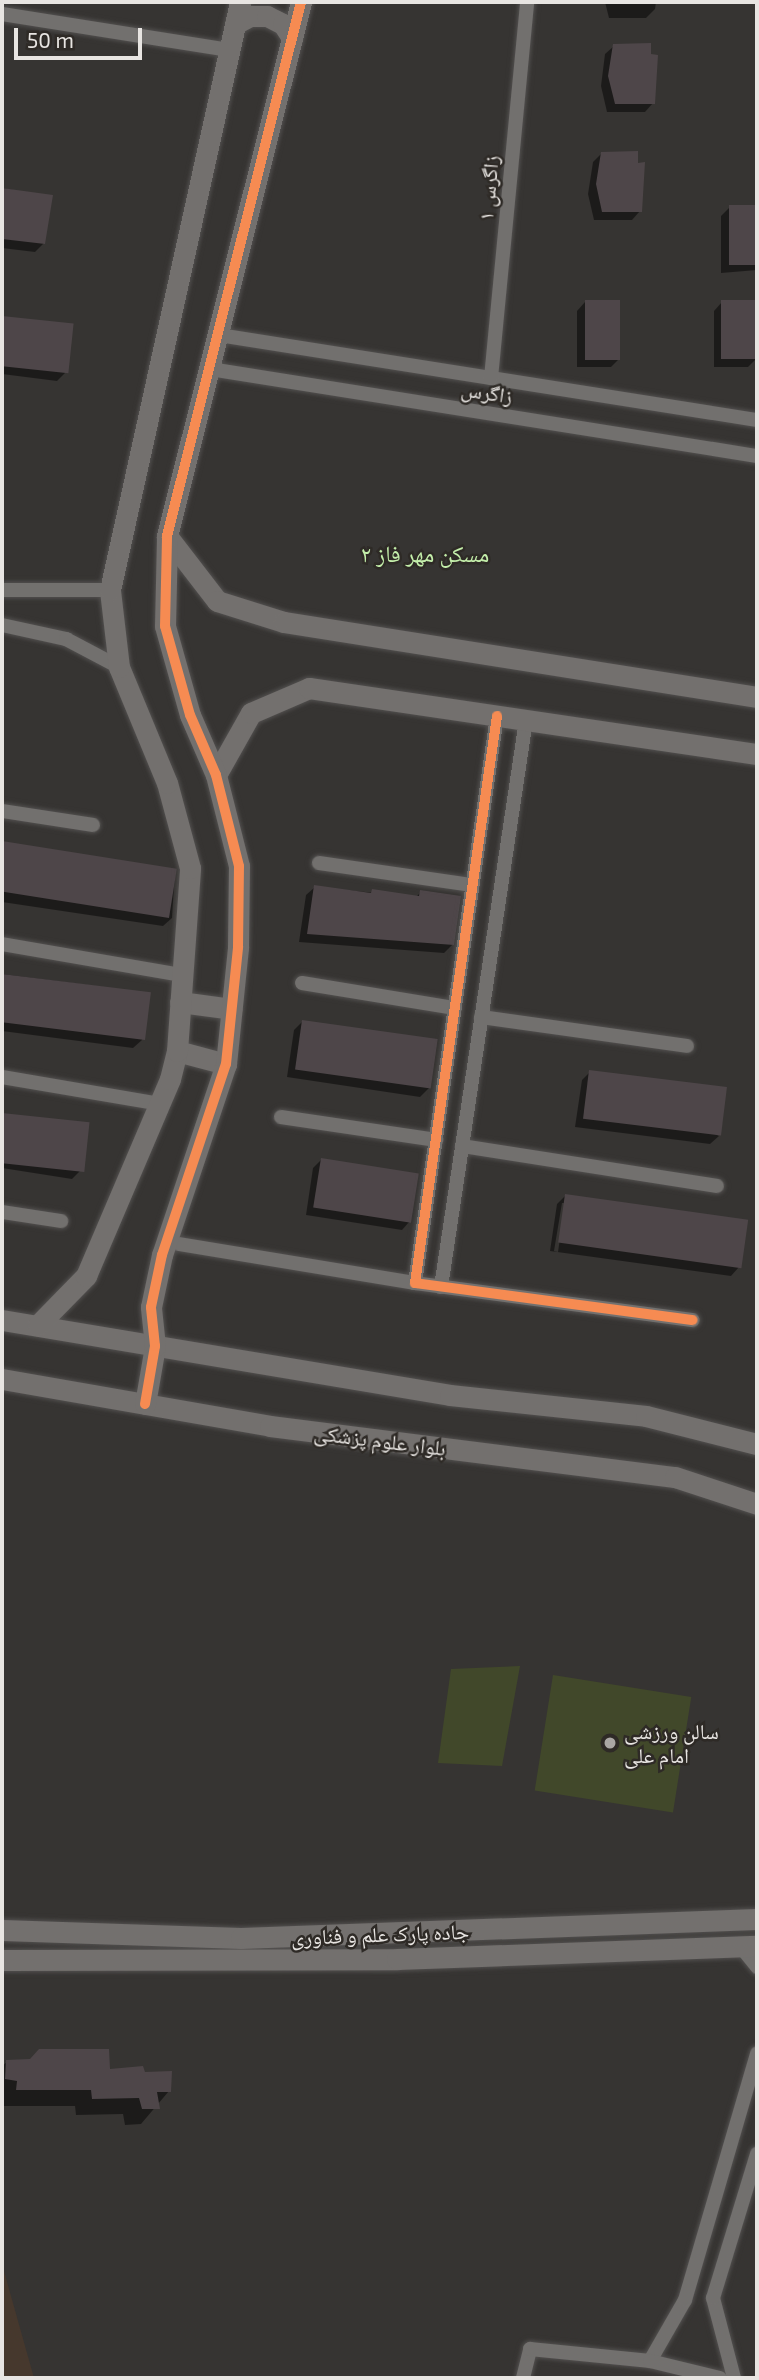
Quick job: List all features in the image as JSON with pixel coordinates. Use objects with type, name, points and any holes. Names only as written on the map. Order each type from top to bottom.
[{"type":"street","points":[[37,1325],[86,1276],[160,1104],[177,1051],[190,868],[167,783],[119,667],[110,590],[240,2]]},
{"type":"street","points":[[145,1404],[155,1346],[151,1307],[162,1255],[226,1064],[232,1009],[239,866],[216,775],[190,715],[165,626],[167,537],[301,2]]},
{"type":"street","name":"زاگرس ۱","points":[[491,378],[527,2]]},
{"type":"street","points":[[2,14],[229,50]]},
{"type":"street","points":[[235,24],[250,16],[267,16],[283,24],[292,38]]},
{"type":"street","name":"زاگرس","points":[[219,335],[757,420]]},
{"type":"street","name":"زاگرس","points":[[210,369],[757,456]]},
{"type":"street","points":[[167,537],[217,601],[284,622],[757,697]]},
{"type":"street","points":[[2,590],[110,590]]},
{"type":"street","points":[[2,625],[66,639],[119,667]]},
{"type":"street","points":[[216,775],[251,713],[309,688],[754,752]]},
{"type":"street","points":[[415,1283],[497,716]]},
{"type":"street","points":[[441,1287],[526,720]]},
{"type":"street","points":[[2,811],[93,825]]},
{"type":"street","points":[[319,863],[472,886]]},
{"type":"street","points":[[2,944],[183,975]]},
{"type":"street","points":[[302,983],[455,1008]]},
{"type":"street","points":[[180,1002],[232,1009]]},
{"type":"street","points":[[481,1017],[687,1046]]},
{"type":"street","points":[[177,1051],[226,1064]]},
{"type":"street","points":[[2,1077],[160,1104]]},
{"type":"street","points":[[281,1117],[436,1140]]},
{"type":"street","points":[[462,1146],[717,1186]]},
{"type":"street","points":[[2,1212],[61,1222]]},
{"type":"street","points":[[179,1244],[441,1287],[693,1320]]},
{"type":"street","points":[[2,1320],[450,1395],[646,1416],[757,1444]]},
{"type":"street","name":"بلوار علوم پزشکی","points":[[2,1380],[270,1426],[675,1478],[757,1504]]},
{"type":"street","name":"جاده پارک علم و فناوری","points":[[2,1930],[241,1938],[395,1935],[757,1919]]},
{"type":"street","points":[[395,1935],[397,1959]]},
{"type":"street","points":[[749,1947],[757,1967]]},
{"type":"street","name":"جاده پارک علم و فناوری","points":[[2,1961],[397,1959],[749,1947]]},
{"type":"street","points":[[650,2361],[685,2300],[757,2053]]},
{"type":"street","points":[[734,2378],[713,2298],[757,2154]]},
{"type":"street","points":[[523,2378],[530,2349],[650,2361],[720,2378]]},
{"type":"shaded area","points":[[2,2264],[34,2378],[2,2378]]},
{"type":"green space","points":[[520,1666],[502,1766],[438,1763],[451,1669]]},
{"type":"green space","name":"سالن ورزشی امام علی","points":[[553,1675],[691,1697],[673,1812],[535,1791]]},
{"type":"building","points":[[651,43],[651,54],[658,55],[655,104],[615,104],[608,76],[613,44]]},
{"type":"building","points":[[638,151],[638,163],[645,162],[642,212],[602,212],[596,184],[601,152]]},
{"type":"building","points":[[2,188],[53,195],[45,244],[2,239]]},
{"type":"building","points":[[729,205],[757,205],[757,265],[729,265]]},
{"type":"building","points":[[585,300],[620,300],[620,360],[585,360]]},
{"type":"building","points":[[721,300],[757,300],[757,359],[721,359]]},
{"type":"building","points":[[2,316],[74,324],[68,373],[2,366]]},
{"type":"building","points":[[2,841],[177,869],[169,918],[2,892]]},
{"type":"building","points":[[314,885],[371,893],[372,889],[419,896],[420,890],[461,896],[454,945],[307,934]]},
{"type":"building","points":[[2,974],[151,992],[145,1040],[2,1022]]},
{"type":"building","points":[[302,1020],[438,1039],[431,1089],[295,1070]]},
{"type":"building","points":[[589,1070],[727,1087],[721,1136],[583,1119]]},
{"type":"building","points":[[2,1113],[90,1122],[84,1172],[2,1163]]},
{"type":"building","points":[[321,1158],[419,1173],[411,1223],[313,1207]]},
{"type":"building","points":[[565,1194],[748,1220],[741,1268],[558,1243]]},
{"type":"building","points":[[39,2049],[109,2049],[110,2069],[143,2066],[145,2072],[172,2071],[171,2092],[157,2092],[160,2109],[142,2109],[139,2098],[92,2099],[91,2090],[16,2090],[17,2081],[5,2079],[6,2060],[30,2059]]},
{"type":"cycle path","points":[[145,1404],[155,1346],[151,1307],[162,1255],[226,1064],[238,947],[239,866],[216,775],[190,715],[165,626],[167,536],[301,2]]},
{"type":"cycle path","points":[[497,716],[415,1283],[693,1320]]},
{"type":"place","name":"سالن ورزشی امام علی","points":[[610,1743]]},
{"type":"district","name":"مسکن مهر فاز ۲","points":[[425,553]]}]
